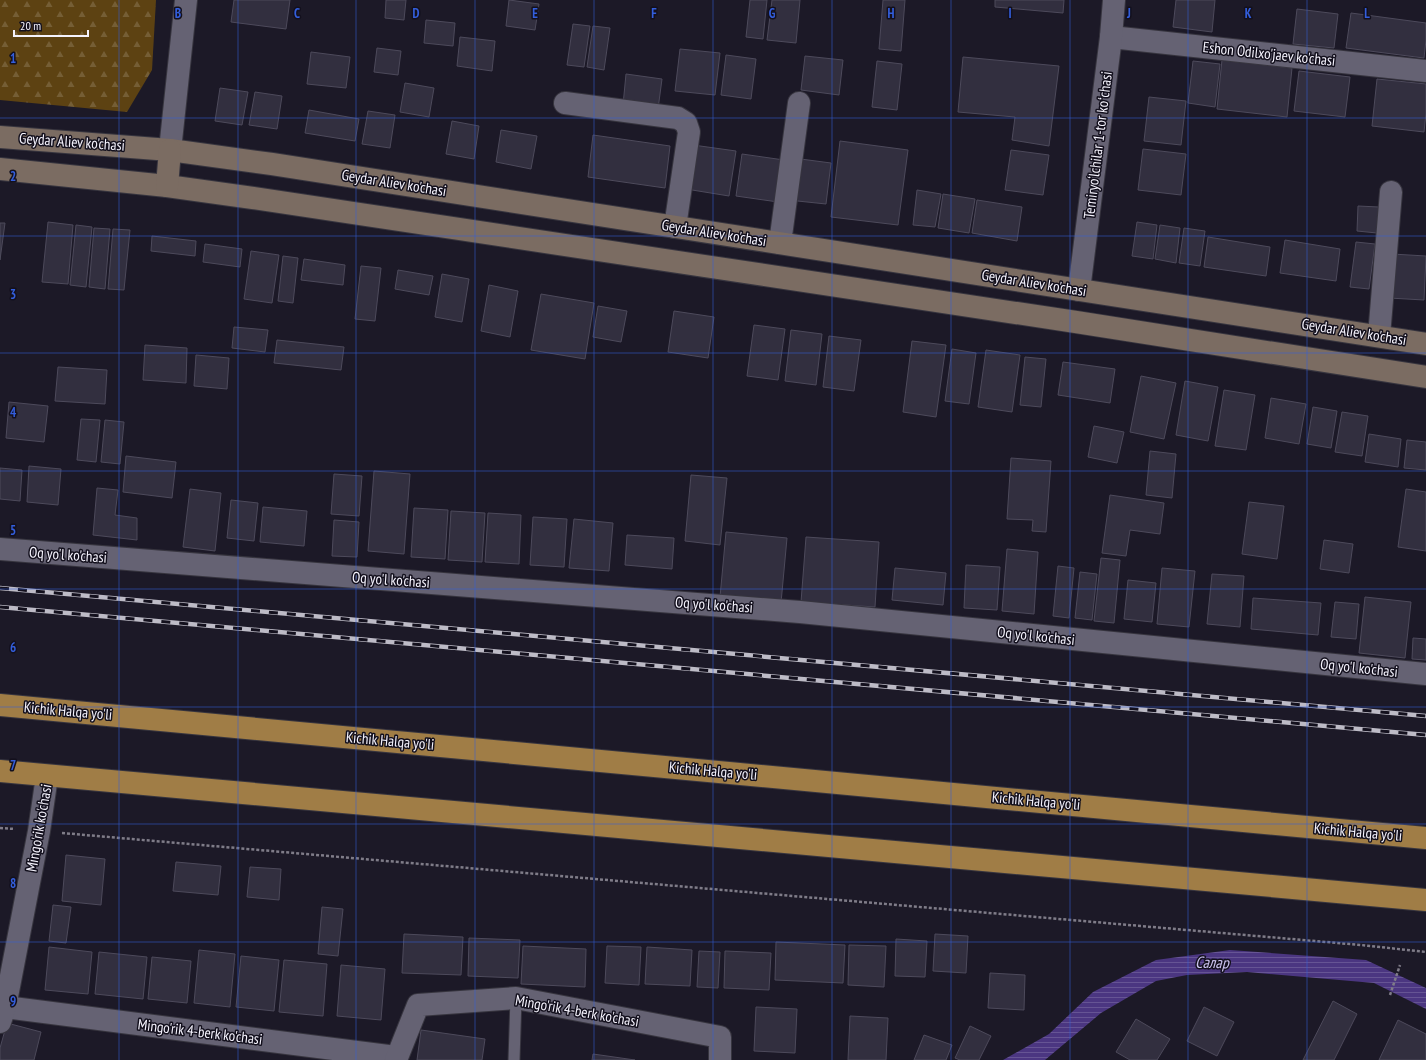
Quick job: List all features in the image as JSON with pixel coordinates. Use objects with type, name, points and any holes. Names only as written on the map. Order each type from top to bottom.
[{"type":"highway","name":"Kichik Halqa yo'li","points":[[0,705],[1426,838]]},
{"type":"highway","points":[[0,772],[1426,900]]},
{"type":"main road","name":"Geydar Aliev ko'chasi","points":[[0,137],[170,150],[272,164],[1426,344]]},
{"type":"main road","points":[[167,186],[170,150]]},
{"type":"main road","points":[[0,169],[167,186],[1076,322],[1426,377]]},
{"type":"main road","points":[[1076,322],[1079,290]]},
{"type":"street","points":[[170,150],[186,0]]},
{"type":"street","name":"Temiryo‘lchilar 1-tor koʻchasi","points":[[1079,290],[1111,37],[1114,0]]},
{"type":"street","name":"Eshon Odilxo'jaev ko'chasi","points":[[1111,37],[1426,70]]},
{"type":"street","points":[[565,103],[678,118],[686,123],[689,132],[675,227]]},
{"type":"street","points":[[780,243],[799,104]]},
{"type":"street","points":[[1379,336],[1391,192]]},
{"type":"street","name":"Oq yo'l ko'chasi","points":[[0,549],[800,612],[1426,674]]},
{"type":"street","name":"Mingo'rik ko'chasi","points":[[2,1015],[39,831],[48,776]]},
{"type":"street","name":"Mingo'rik 4-berk ko'chasi","points":[[2,1015],[396,1059],[418,1005],[516,998],[720,1037],[720,1060]]},
{"type":"lane","points":[[514,1060],[516,998]]},
{"type":"path","points":[[0,828],[1353,944],[1426,952]]},
{"type":"path","points":[[1390,995],[1400,966]]},
{"type":"green space","points":[[0,0],[156,0],[152,70],[127,112],[0,100]]},
{"type":"water","name":"Салар","points":[[1230,950],[1366,960],[1426,988],[1426,1009],[1374,983],[1247,972],[1187,975],[1156,981],[1101,1013],[1045,1060],[1003,1060],[1049,1034],[1093,992],[1156,960]]},
{"type":"building","points":[[234,0],[290,0],[286,29],[231,22]]},
{"type":"building","points":[[386,0],[406,0],[404,20],[385,18]]},
{"type":"building","points":[[509,0],[539,4],[535,30],[506,26]]},
{"type":"building","points":[[750,0],[767,0],[763,39],[746,37]]},
{"type":"building","points":[[772,0],[800,0],[796,43],[767,40]]},
{"type":"building","points":[[883,0],[905,0],[901,51],[879,49]]},
{"type":"building","points":[[995,0],[1064,0],[1063,13],[995,7]]},
{"type":"building","points":[[1176,0],[1215,0],[1212,32],[1173,27]]},
{"type":"building","points":[[1297,9],[1338,14],[1334,48],[1293,44]]},
{"type":"building","points":[[1351,13],[1426,23],[1424,58],[1346,48]]},
{"type":"building","points":[[426,20],[455,23],[453,46],[424,43]]},
{"type":"building","points":[[573,24],[590,26],[584,67],[567,65]]},
{"type":"building","points":[[593,26],[610,28],[604,70],[587,67]]},
{"type":"building","points":[[460,37],[495,41],[492,71],[457,66]]},
{"type":"building","points":[[377,48],[401,51],[398,75],[374,72]]},
{"type":"building","points":[[680,49],[720,53],[715,95],[675,91]]},
{"type":"building","points":[[311,52],[350,57],[346,88],[307,84]]},
{"type":"building","points":[[726,55],[756,59],[751,99],[721,95]]},
{"type":"building","points":[[805,56],[843,60],[839,95],[801,90]]},
{"type":"building","points":[[963,57],[1059,66],[1049,146],[1012,140],[1015,117],[958,112]]},
{"type":"building","points":[[1222,60],[1292,68],[1287,117],[1217,109]]},
{"type":"building","points":[[877,61],[902,64],[897,110],[872,107]]},
{"type":"building","points":[[1193,61],[1220,64],[1215,107],[1188,103]]},
{"type":"building","points":[[1299,71],[1350,77],[1345,117],[1294,111]]},
{"type":"building","points":[[626,74],[662,79],[658,109],[623,105]]},
{"type":"building","points":[[1377,79],[1426,84],[1426,113],[1424,132],[1372,126]]},
{"type":"building","points":[[405,83],[434,88],[429,117],[400,112]]},
{"type":"building","points":[[220,88],[248,92],[242,125],[215,121]]},
{"type":"building","points":[[255,92],[282,96],[277,129],[249,125]]},
{"type":"building","points":[[1149,97],[1186,101],[1181,145],[1144,141]]},
{"type":"building","points":[[309,110],[359,119],[355,141],[305,133]]},
{"type":"building","points":[[368,111],[395,115],[390,148],[362,144]]},
{"type":"building","points":[[452,121],[479,126],[474,159],[446,154]]},
{"type":"building","points":[[501,130],[537,136],[531,169],[496,162]]},
{"type":"building","points":[[593,135],[670,146],[665,188],[588,177]]},
{"type":"building","points":[[840,141],[908,150],[898,225],[831,217]]},
{"type":"building","points":[[693,145],[736,151],[729,196],[686,189]]},
{"type":"building","points":[[1143,149],[1186,154],[1181,195],[1138,190]]},
{"type":"building","points":[[1011,150],[1049,155],[1043,195],[1005,190]]},
{"type":"building","points":[[742,154],[784,160],[778,202],[736,196]]},
{"type":"building","points":[[793,158],[831,163],[826,204],[788,200]]},
{"type":"building","points":[[917,190],[941,194],[935,227],[913,225]]},
{"type":"building","points":[[943,194],[975,199],[969,233],[938,228]]},
{"type":"building","points":[[977,200],[1022,207],[1017,241],[972,233]]},
{"type":"building","points":[[1358,206],[1379,207],[1377,233],[1357,231]]},
{"type":"building","points":[[48,222],[73,225],[68,284],[42,282]]},
{"type":"building","points":[[1137,222],[1157,225],[1153,259],[1132,256]]},
{"type":"building","points":[[0,223],[5,223],[0,260]]},
{"type":"building","points":[[76,225],[92,227],[86,287],[70,285]]},
{"type":"building","points":[[1160,225],[1180,228],[1176,263],[1155,259]]},
{"type":"building","points":[[94,228],[110,229],[105,289],[89,287]]},
{"type":"building","points":[[1184,228],[1205,231],[1200,266],[1179,263]]},
{"type":"building","points":[[113,229],[130,230],[124,290],[108,289]]},
{"type":"building","points":[[152,236],[196,241],[195,256],[151,251]]},
{"type":"building","points":[[1208,237],[1270,247],[1266,276],[1204,267]]},
{"type":"building","points":[[1285,240],[1340,249],[1336,281],[1280,273]]},
{"type":"building","points":[[1356,242],[1375,244],[1369,289],[1350,287]]},
{"type":"building","points":[[205,244],[242,249],[240,267],[203,262]]},
{"type":"building","points":[[251,251],[279,255],[272,303],[244,299]]},
{"type":"building","points":[[1392,254],[1426,256],[1424,300],[1389,298]]},
{"type":"building","points":[[283,256],[298,258],[293,303],[278,301]]},
{"type":"building","points":[[304,259],[345,265],[343,285],[301,280]]},
{"type":"building","points":[[361,266],[381,268],[375,321],[355,319]]},
{"type":"building","points":[[398,270],[433,276],[429,295],[395,289]]},
{"type":"building","points":[[442,274],[469,279],[462,322],[435,317]]},
{"type":"building","points":[[489,285],[518,291],[510,337],[481,331]]},
{"type":"building","points":[[541,294],[594,303],[585,359],[531,350]]},
{"type":"building","points":[[598,306],[627,311],[621,342],[593,337]]},
{"type":"building","points":[[674,311],[714,317],[708,358],[668,352]]},
{"type":"building","points":[[754,325],[785,329],[778,380],[747,376]]},
{"type":"building","points":[[234,327],[268,330],[265,352],[232,348]]},
{"type":"building","points":[[791,330],[822,334],[816,385],[785,381]]},
{"type":"building","points":[[829,336],[861,340],[854,391],[823,387]]},
{"type":"building","points":[[277,340],[344,347],[341,370],[274,363]]},
{"type":"building","points":[[912,341],[946,345],[936,417],[903,412]]},
{"type":"building","points":[[145,345],[187,348],[186,383],[143,380]]},
{"type":"building","points":[[952,349],[976,353],[969,404],[945,401]]},
{"type":"building","points":[[986,350],[1020,355],[1012,412],[978,407]]},
{"type":"building","points":[[196,355],[229,358],[227,389],[194,386]]},
{"type":"building","points":[[1025,357],[1046,359],[1041,407],[1020,405]]},
{"type":"building","points":[[1063,362],[1115,369],[1110,403],[1058,395]]},
{"type":"building","points":[[58,367],[107,370],[105,404],[55,401]]},
{"type":"building","points":[[1141,376],[1176,383],[1164,439],[1130,432]]},
{"type":"building","points":[[1185,381],[1218,387],[1208,441],[1176,435]]},
{"type":"building","points":[[1224,390],[1255,395],[1246,450],[1215,446]]},
{"type":"building","points":[[1271,398],[1306,404],[1299,444],[1265,438]]},
{"type":"building","points":[[9,402],[48,406],[44,442],[6,438]]},
{"type":"building","points":[[1313,407],[1337,411],[1331,448],[1307,444]]},
{"type":"building","points":[[1342,412],[1368,416],[1362,456],[1335,452]]},
{"type":"building","points":[[81,419],[100,420],[96,462],[77,460]]},
{"type":"building","points":[[105,420],[124,422],[120,464],[101,462]]},
{"type":"building","points":[[1094,426],[1124,432],[1117,463],[1088,457]]},
{"type":"building","points":[[1369,434],[1401,439],[1398,467],[1365,462]]},
{"type":"building","points":[[1407,440],[1426,442],[1426,470],[1404,468]]},
{"type":"building","points":[[1150,451],[1176,454],[1172,498],[1146,495]]},
{"type":"building","points":[[126,456],[176,462],[172,498],[123,492]]},
{"type":"building","points":[[1011,458],[1051,461],[1046,532],[1032,531],[1033,520],[1007,519]]},
{"type":"building","points":[[29,466],[61,469],[58,505],[27,502]]},
{"type":"building","points":[[0,468],[22,470],[20,501],[0,499]]},
{"type":"building","points":[[374,471],[410,474],[404,554],[368,551]]},
{"type":"building","points":[[334,474],[362,476],[359,516],[331,514]]},
{"type":"building","points":[[691,475],[727,478],[720,545],[685,541]]},
{"type":"building","points":[[97,488],[118,490],[115,515],[137,518],[137,540],[93,535]]},
{"type":"building","points":[[190,489],[221,493],[215,551],[183,547]]},
{"type":"building","points":[[1406,489],[1426,492],[1426,551],[1398,547]]},
{"type":"building","points":[[1110,495],[1164,503],[1160,534],[1130,530],[1126,556],[1102,553]]},
{"type":"building","points":[[231,500],[258,503],[254,541],[227,538]]},
{"type":"building","points":[[1249,502],[1284,506],[1277,559],[1242,554]]},
{"type":"building","points":[[263,507],[307,511],[304,546],[260,542]]},
{"type":"building","points":[[414,508],[448,510],[445,559],[411,557]]},
{"type":"building","points":[[451,511],[485,513],[482,562],[448,560]]},
{"type":"building","points":[[488,513],[521,515],[519,564],[485,562]]},
{"type":"building","points":[[533,517],[567,519],[564,567],[530,565]]},
{"type":"building","points":[[574,519],[613,523],[609,571],[569,568]]},
{"type":"building","points":[[334,520],[359,522],[357,557],[332,556]]},
{"type":"building","points":[[726,532],[787,538],[781,603],[720,597]]},
{"type":"building","points":[[627,535],[674,538],[672,569],[625,565]]},
{"type":"building","points":[[806,537],[879,542],[875,607],[801,602]]},
{"type":"building","points":[[1324,540],[1353,544],[1349,573],[1320,569]]},
{"type":"building","points":[[1007,549],[1038,552],[1034,614],[1002,611]]},
{"type":"building","points":[[1101,558],[1120,560],[1114,623],[1094,621]]},
{"type":"building","points":[[966,565],[1000,567],[997,610],[964,608]]},
{"type":"building","points":[[1058,566],[1074,568],[1069,618],[1053,616]]},
{"type":"building","points":[[895,568],[946,573],[943,605],[892,600]]},
{"type":"building","points":[[1162,568],[1195,571],[1189,627],[1157,624]]},
{"type":"building","points":[[1080,572],[1097,574],[1092,620],[1075,618]]},
{"type":"building","points":[[1212,574],[1244,576],[1240,627],[1207,624]]},
{"type":"building","points":[[1128,580],[1156,583],[1152,622],[1124,619]]},
{"type":"building","points":[[1365,597],[1411,602],[1405,658],[1359,653]]},
{"type":"building","points":[[1253,598],[1321,603],[1318,635],[1251,629]]},
{"type":"building","points":[[1335,602],[1359,604],[1356,639],[1331,637]]},
{"type":"building","points":[[1413,638],[1426,639],[1426,660],[1412,659]]},
{"type":"building","points":[[66,855],[105,859],[101,905],[62,901]]},
{"type":"building","points":[[176,862],[221,866],[218,895],[173,891]]},
{"type":"building","points":[[250,867],[281,869],[279,900],[247,897]]},
{"type":"building","points":[[53,905],[71,907],[66,943],[49,941]]},
{"type":"building","points":[[322,907],[343,909],[338,956],[318,954]]},
{"type":"building","points":[[404,934],[463,937],[461,975],[402,973]]},
{"type":"building","points":[[935,934],[968,936],[966,973],[933,971]]},
{"type":"building","points":[[469,938],[520,940],[518,978],[468,976]]},
{"type":"building","points":[[896,939],[927,941],[925,977],[895,976]]},
{"type":"building","points":[[776,942],[845,945],[843,983],[775,980]]},
{"type":"building","points":[[849,945],[886,946],[884,987],[848,985]]},
{"type":"building","points":[[523,946],[586,949],[585,987],[521,984]]},
{"type":"building","points":[[607,946],[641,947],[639,985],[605,983]]},
{"type":"building","points":[[49,947],[92,952],[88,994],[45,990]]},
{"type":"building","points":[[647,947],[692,950],[690,986],[645,984]]},
{"type":"building","points":[[199,950],[235,954],[230,1007],[194,1003]]},
{"type":"building","points":[[699,951],[720,952],[718,988],[697,987]]},
{"type":"building","points":[[725,951],[771,953],[769,990],[724,988]]},
{"type":"building","points":[[99,952],[147,957],[143,999],[95,994]]},
{"type":"building","points":[[241,956],[279,960],[274,1011],[236,1007]]},
{"type":"building","points":[[152,957],[191,961],[187,1003],[148,999]]},
{"type":"building","points":[[284,960],[327,964],[323,1016],[279,1012]]},
{"type":"building","points":[[341,965],[385,969],[381,1020],[337,1016]]},
{"type":"building","points":[[990,973],[1025,975],[1024,1010],[988,1008]]},
{"type":"building","points":[[1333,1001],[1357,1014],[1334,1060],[1303,1060]]},
{"type":"building","points":[[756,1007],[797,1009],[795,1053],[754,1051]]},
{"type":"building","points":[[1204,1007],[1234,1022],[1217,1056],[1187,1041]]},
{"type":"building","points":[[850,1016],[888,1018],[886,1060],[848,1060]]},
{"type":"building","points":[[1136,1019],[1170,1039],[1157,1060],[1130,1060],[1116,1052]]},
{"type":"building","points":[[1398,1020],[1426,1034],[1426,1060],[1379,1060]]},
{"type":"building","points":[[7,1023],[41,1032],[34,1060],[0,1060],[0,1048]]},
{"type":"building","points":[[970,1026],[991,1036],[979,1060],[960,1060],[955,1058]]},
{"type":"building","points":[[421,1030],[485,1039],[482,1060],[417,1060]]},
{"type":"building","points":[[924,1035],[952,1045],[946,1060],[914,1060]]},
{"type":"building","points":[[593,1054],[635,1060],[592,1060]]},
{"type":"railway","points":[[0,588],[1426,716]]},
{"type":"railway","points":[[0,607],[1426,735]]}]
